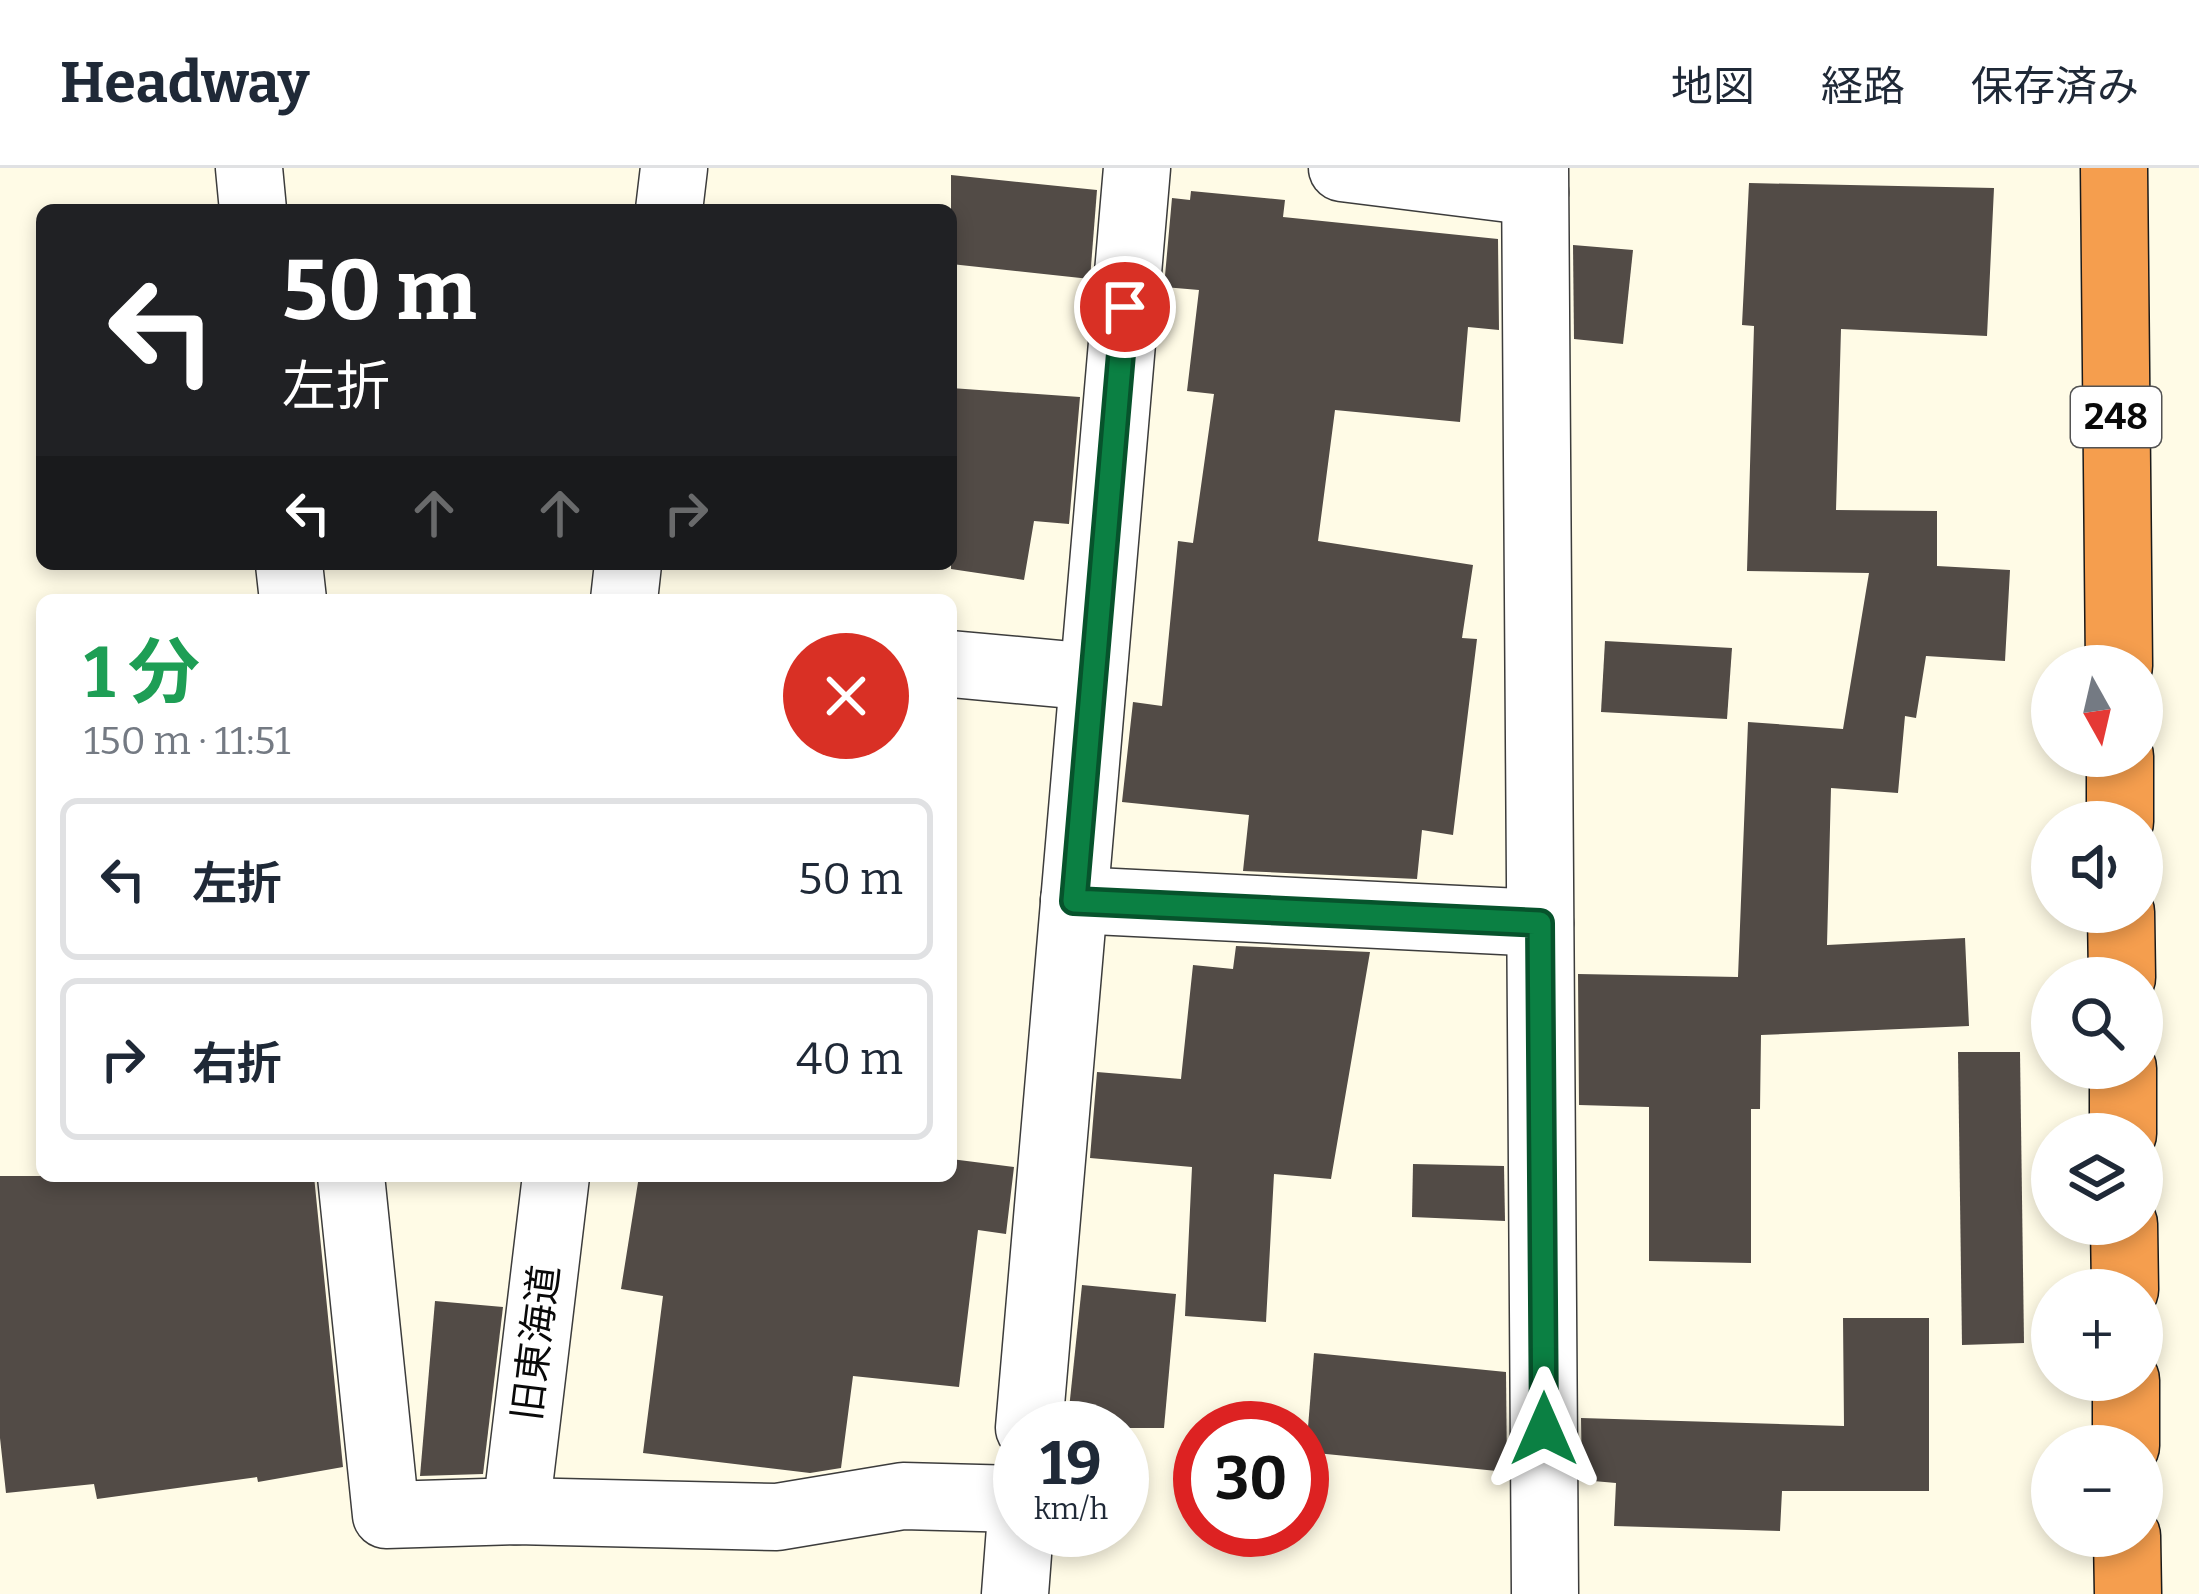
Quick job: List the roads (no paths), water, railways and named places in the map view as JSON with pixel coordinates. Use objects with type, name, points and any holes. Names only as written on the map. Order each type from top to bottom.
[{"type":"highway","name":"248","points":[[2114,168],[2119,645]]},
{"type":"highway","points":[[2127,1557],[2128,1594]]},
{"type":"street","points":[[249,168],[252,204]]},
{"type":"street","points":[[670,204],[674,168]]},
{"type":"street","points":[[1030,1401],[1137,168]]},
{"type":"street","points":[[1342,168],[1535,180],[1545,1594]]},
{"type":"street","points":[[957,665],[1093,677]]},
{"type":"street","points":[[1074,901],[1540,923]]},
{"type":"street","points":[[353,1182],[386,1515],[516,1510],[777,1517],[903,1496],[993,1498]]},
{"type":"street","name":"旧東海道","points":[[516,1510],[555,1182]]},
{"type":"street","points":[[1015,1594],[1018,1557]]}]
